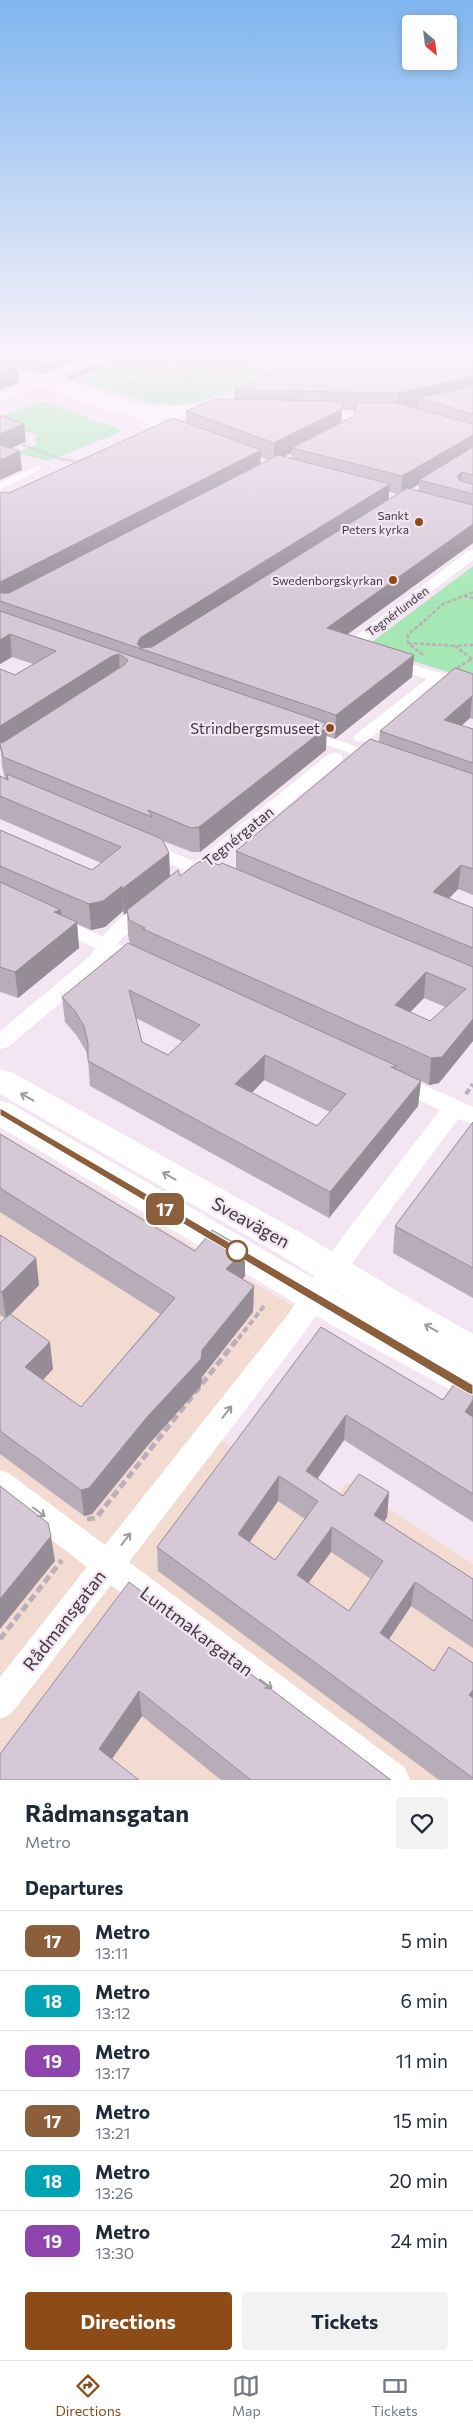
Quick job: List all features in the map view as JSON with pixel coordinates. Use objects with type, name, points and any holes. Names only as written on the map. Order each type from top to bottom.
[{"type":"main road","name":"Sveavägen","points":[[0,1080],[324,1284],[473,1383]]},
{"type":"main road","name":"Sveavägen","points":[[0,1112],[324,1284],[473,1352]]},
{"type":"street","name":"Tegnérlunden","points":[[473,554],[355,642],[352,647],[366,655],[473,688]]},
{"type":"street","name":"Tegnérgatan","points":[[0,1042],[96,962],[115,934],[438,677]]},
{"type":"street","points":[[298,731],[341,753],[385,762]]},
{"type":"street","points":[[128,840],[234,885]]},
{"type":"street","points":[[41,916],[159,971]]},
{"type":"street","points":[[375,1071],[464,1106]]},
{"type":"street","name":"Rådmansgatan","points":[[0,1703],[464,1106]]},
{"type":"street","name":"Luntmakargatan","points":[[0,1482],[393,1780]]},
{"type":"lane","points":[[0,486],[38,468]]},
{"type":"lane","points":[[21,477],[30,480]]},
{"type":"path","points":[[22,445],[61,459],[82,463]]},
{"type":"path","points":[[408,643],[408,635],[427,620],[441,604],[473,592]]},
{"type":"path","points":[[464,596],[473,598]]},
{"type":"path","points":[[408,643],[455,646],[473,645]]},
{"type":"path","points":[[408,643],[428,659]]},
{"type":"path","points":[[455,646],[472,659],[457,668]]},
{"type":"path","points":[[464,1106],[473,1084]]},
{"type":"path","points":[[83,1520],[96,1518],[264,1306]]},
{"type":"path","points":[[0,1638],[62,1560]]},
{"type":"shaded area","points":[[0,1133],[303,1312],[209,1433],[328,1509],[347,1482],[473,1564],[473,1780],[0,1780]]},
{"type":"green space","points":[[35,437],[108,437],[49,461],[17,453],[37,444]]},
{"type":"green space","points":[[473,566],[473,680],[375,649],[372,642]]},
{"type":"building","points":[[131,437],[225,437],[261,450],[0,582],[0,493],[9,493]]},
{"type":"building","points":[[258,437],[286,437],[274,443]]},
{"type":"building","points":[[313,437],[469,437],[402,476],[292,448]]},
{"type":"building","points":[[0,445],[20,451],[0,460]]},
{"type":"building","points":[[473,447],[473,475],[462,472],[457,476],[460,481],[473,484],[473,494],[419,480]]},
{"type":"building","points":[[278,455],[390,484],[140,638],[137,644],[141,648],[152,647],[407,488],[473,505],[473,524],[327,628],[414,655],[336,715],[0,601],[0,593],[9,593]]},
{"type":"building","points":[[0,611],[326,723],[323,726],[327,727],[199,827],[191,828],[148,810],[152,817],[3,757],[0,743],[124,665],[128,660],[119,654],[112,656],[0,726],[0,669],[15,675],[56,651],[10,634],[0,640]]},
{"type":"building","points":[[455,668],[473,674],[473,696],[444,720],[473,729],[473,763],[380,731]]},
{"type":"building","points":[[370,739],[473,774],[473,869],[461,865],[433,892],[473,908],[473,948],[236,851]]},
{"type":"building","points":[[7,774],[162,839],[169,853],[122,889],[122,886],[103,901],[89,904],[0,866],[0,830],[92,870],[121,847],[0,796],[0,776],[8,780]]},
{"type":"building","points":[[208,861],[219,865],[222,863],[473,967],[473,1019],[442,1057],[431,1058],[143,929],[145,928],[129,920],[127,910],[178,870],[180,876],[198,862]],"holes":[[[426,972],[466,989],[430,1021],[395,1005]]]},
{"type":"building","points":[[0,882],[61,910],[54,912],[77,922],[15,972],[0,967]]},
{"type":"building","points":[[128,943],[397,1066],[391,1067],[421,1081],[330,1192],[88,1061],[88,1043],[84,1026],[75,1011],[62,997]],"holes":[[[129,990],[200,1025],[168,1055],[142,1042]],[[265,1055],[346,1094],[317,1126],[235,1084]]]},
{"type":"building","points":[[473,1122],[473,1268],[395,1226]]},
{"type":"building","points":[[0,1134],[195,1251],[212,1230],[245,1249],[226,1269],[254,1286],[202,1350],[201,1359],[147,1417],[89,1488],[81,1490],[0,1431],[0,1323],[10,1314],[50,1342],[25,1367],[81,1407],[175,1298],[0,1188]]},
{"type":"building","points":[[0,1235],[36,1258],[2,1292],[0,1291]]},
{"type":"building","points":[[321,1327],[443,1400],[459,1377],[473,1385],[473,1400],[465,1412],[473,1417],[473,1494],[346,1415],[306,1471],[343,1496],[359,1474],[389,1492],[374,1515],[473,1579],[473,1621],[415,1582],[380,1633],[434,1671],[449,1647],[473,1663],[473,1690],[469,1695],[473,1698],[473,1778],[157,1547]],"holes":[[[279,1476],[318,1501],[275,1560],[238,1534]],[[332,1527],[383,1561],[349,1611],[297,1575]]]},
{"type":"building","points":[[0,1486],[48,1523],[51,1536],[0,1599]]},
{"type":"building","points":[[129,1582],[391,1780],[251,1780],[139,1691],[99,1749],[139,1780],[0,1780],[0,1754]]},
{"type":"metro line","name":"17","points":[[0,1112],[473,1389]]},
{"type":"place","name":"Sankt Peters kyrka","points":[[419,522]]},
{"type":"place","name":"Swedenborgskyrkan","points":[[393,580]]},
{"type":"place","name":"Strindbergsmuseet","points":[[330,728]]}]
